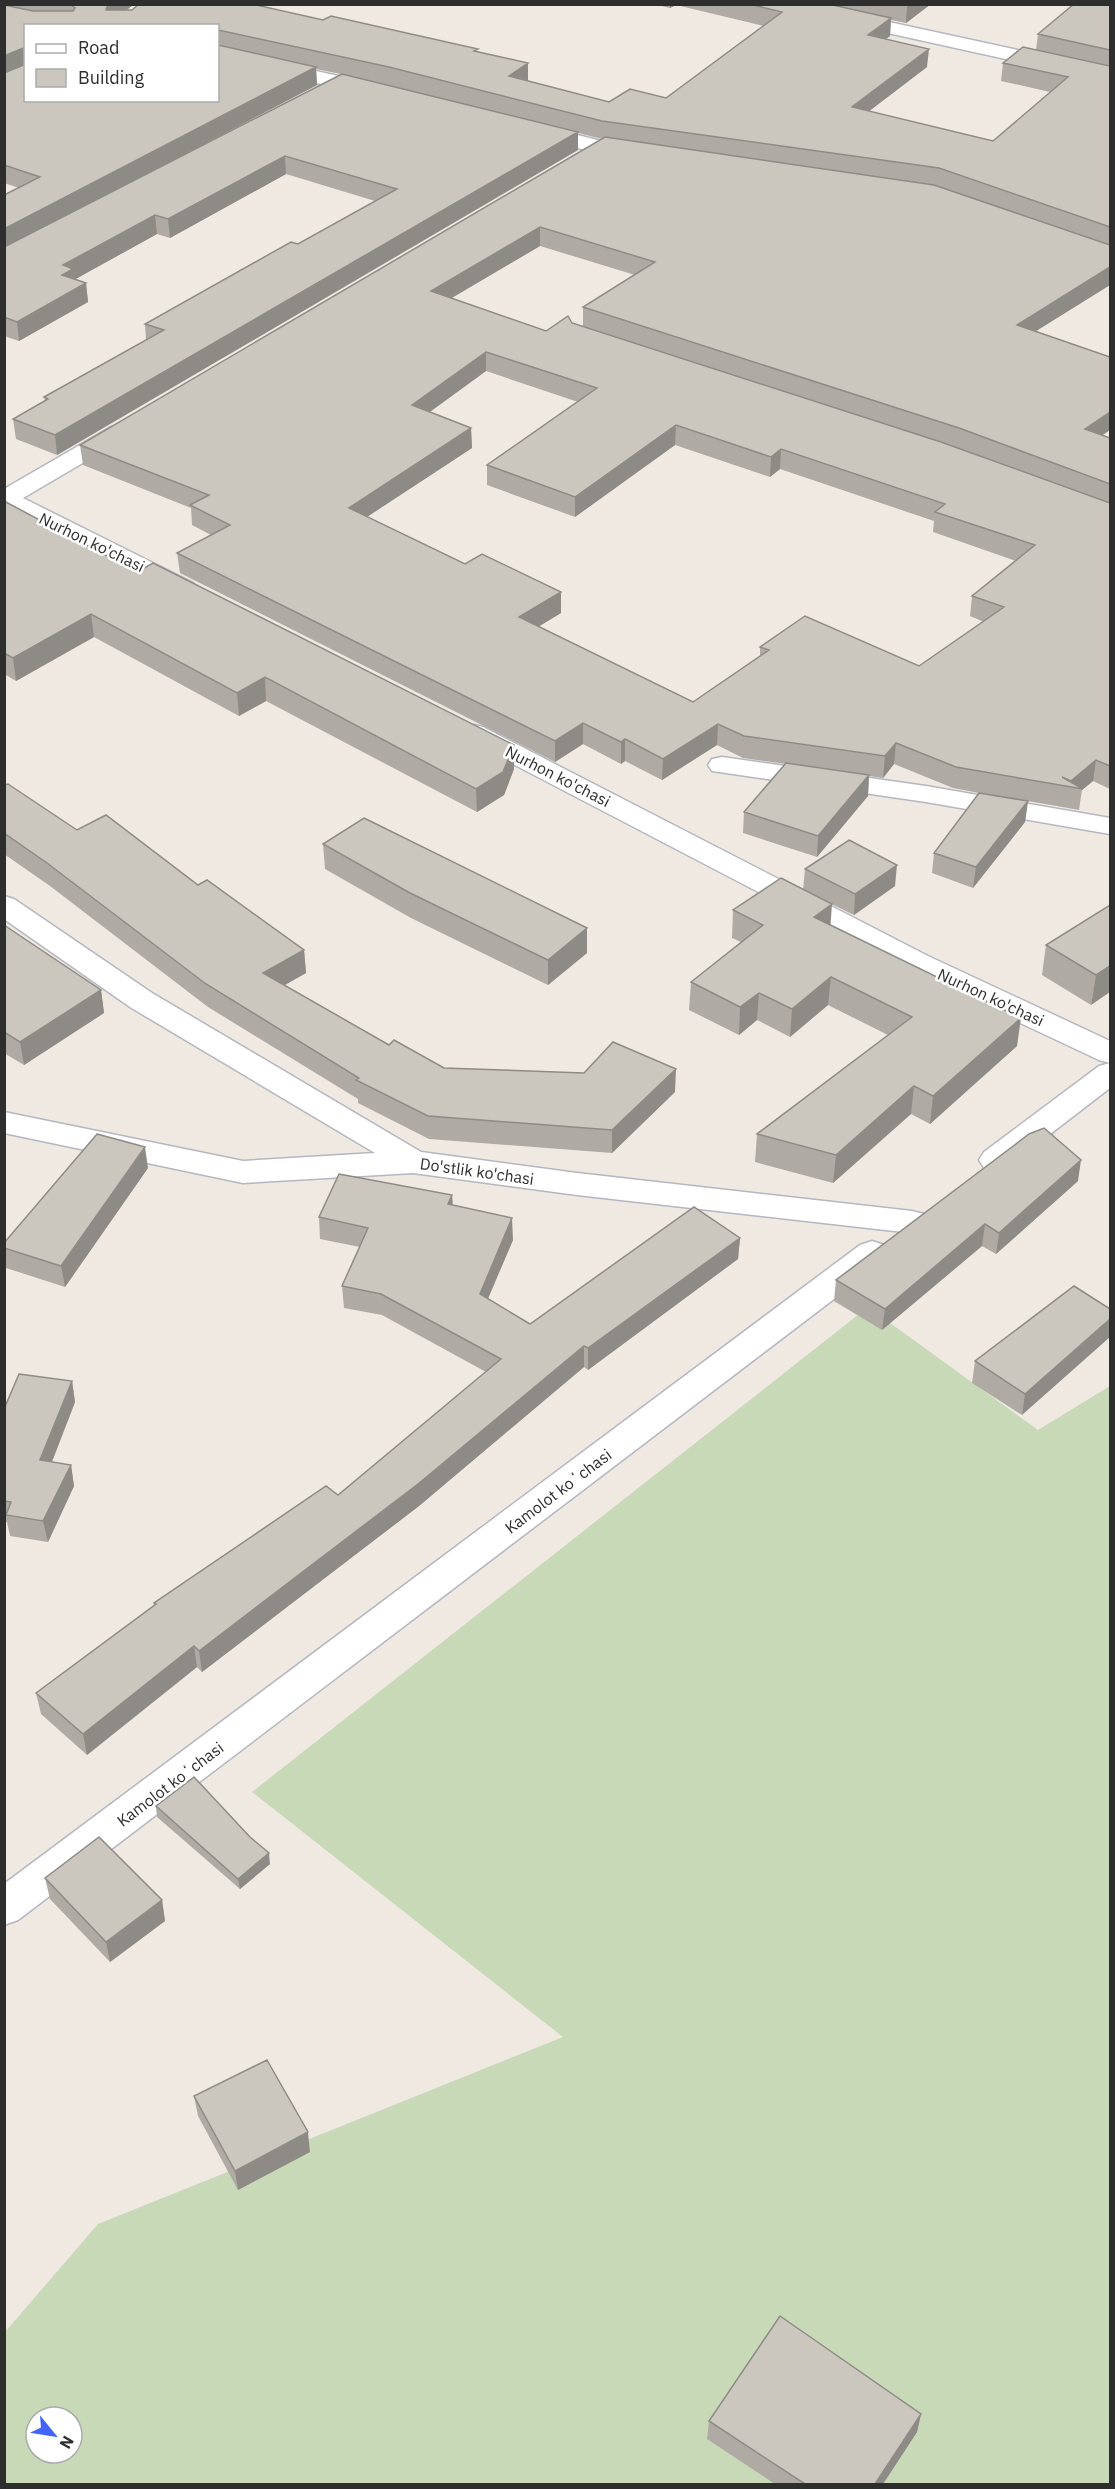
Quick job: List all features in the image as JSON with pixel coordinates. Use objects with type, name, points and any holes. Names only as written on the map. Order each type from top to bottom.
[{"type":"street","points":[[779,4],[1110,76]]},
{"type":"street","points":[[219,55],[389,93]]},
{"type":"street","points":[[309,99],[341,82]]},
{"type":"street","points":[[512,124],[601,147],[659,155]]},
{"type":"street","points":[[570,165],[601,147]]},
{"type":"street","points":[[5,499],[139,420]]},
{"type":"street","name":"Nurhon ko'chasi","points":[[5,499],[206,598]]},
{"type":"street","name":"Nurhon ko'chasi","points":[[448,720],[918,963],[1110,1053]]},
{"type":"street","points":[[722,765],[926,794],[1110,826]]},
{"type":"street","name":"Do'stlik ko'chasi","points":[[4,905],[141,1000],[413,1162],[576,1184],[912,1222]]},
{"type":"street","points":[[969,1180],[1110,1073]]},
{"type":"street","points":[[4,1122],[243,1172],[413,1162]]},
{"type":"street","name":"Kamolot koʻchasi","points":[[4,1908],[941,1201]]},
{"type":"green space","points":[[868,1307],[1038,1430],[1110,1386],[1110,2484],[5,2484],[5,2332],[98,2224],[563,2037],[252,1792]]},
{"type":"building","points":[[70,4],[110,4],[106,10],[132,10],[139,4],[252,4],[323,20],[331,16],[478,49],[474,51],[528,63],[509,76],[609,102],[630,89],[666,98],[782,12],[749,4],[828,4],[891,18],[868,35],[929,49],[852,107],[993,141],[1068,77],[1003,63],[1023,47],[1110,66],[1110,227],[939,168],[602,121],[389,67],[219,30],[219,24],[24,24],[24,49],[4,56],[4,5],[33,11],[73,11],[75,8]]},
{"type":"building","points":[[1074,4],[1110,4],[1110,50],[1038,34]]},
{"type":"building","points":[[219,45],[316,67],[4,229],[4,195],[40,177],[4,165],[4,73],[24,65],[24,102],[219,102]]},
{"type":"building","points":[[342,74],[578,132],[55,435],[13,419],[48,399],[44,397],[164,330],[145,324],[291,242],[298,244],[397,189],[285,156],[168,219],[155,215],[63,265],[73,269],[62,275],[86,283],[17,322],[4,317],[4,247]]},
{"type":"building","points":[[605,137],[934,185],[1110,245],[1110,267],[1017,325],[1110,357],[1110,412],[1085,429],[1110,438],[1110,484],[959,428],[583,307],[655,262],[540,227],[431,291],[546,331],[568,316],[572,323],[941,442],[1110,503],[1110,766],[1096,760],[1071,781],[1062,777],[1083,789],[956,767],[896,743],[885,756],[744,736],[718,724],[663,759],[625,739],[621,742],[583,723],[555,741],[177,553],[230,525],[190,505],[209,495],[80,445]],"holes":[[[486,352],[597,388],[487,465],[575,497],[676,425],[771,457],[781,449],[945,504],[935,512],[1035,545],[972,596],[1004,607],[919,666],[805,616],[760,647],[769,650],[693,702],[519,617],[561,592],[482,554],[465,564],[349,508],[471,428],[412,405]]]},
{"type":"building","points":[[4,501],[137,572],[153,563],[514,745],[503,772],[476,789],[265,677],[237,693],[91,614],[13,658],[4,653]]},
{"type":"building","points":[[786,763],[869,775],[818,836],[744,812]]},
{"type":"building","points":[[8,784],[77,830],[106,815],[198,885],[207,880],[304,950],[263,973],[389,1045],[394,1040],[444,1068],[584,1073],[613,1042],[676,1069],[612,1130],[428,1116],[356,1080],[359,1078],[206,984],[4,833],[4,785]]},
{"type":"building","points":[[979,793],[1028,801],[976,867],[934,853]]},
{"type":"building","points":[[364,818],[587,928],[548,960],[410,893],[323,844]]},
{"type":"building","points":[[849,840],[897,865],[855,894],[805,869]]},
{"type":"building","points":[[781,878],[832,904],[814,917],[1021,1018],[933,1096],[914,1086],[836,1155],[757,1134],[912,1017],[831,977],[792,1009],[759,993],[740,1007],[691,982],[763,925],[733,910]]},
{"type":"building","points":[[1110,905],[1110,966],[1096,975],[1046,945]]},
{"type":"building","points":[[4,925],[101,990],[20,1042],[4,1032]]},
{"type":"building","points":[[1044,1128],[1081,1160],[999,1233],[985,1224],[885,1309],[836,1280],[1029,1134]]},
{"type":"building","points":[[97,1134],[145,1147],[61,1266],[4,1248],[4,1243]]},
{"type":"building","points":[[339,1174],[452,1195],[448,1204],[512,1218],[480,1294],[530,1324],[694,1207],[740,1238],[588,1348],[584,1346],[418,1484],[199,1651],[194,1646],[83,1734],[36,1693],[156,1604],[154,1603],[326,1486],[338,1495],[501,1359],[381,1294],[342,1286],[368,1228],[319,1217]]},
{"type":"building","points":[[1074,1286],[1110,1309],[1110,1319],[1025,1394],[975,1361]]},
{"type":"building","points":[[19,1374],[72,1381],[40,1460],[71,1465],[43,1521],[6,1515],[11,1502],[4,1501],[4,1409]]},
{"type":"building","points":[[194,1777],[250,1837],[269,1853],[238,1879],[156,1806]]},
{"type":"building","points":[[99,1837],[162,1900],[106,1942],[45,1878]]},
{"type":"building","points":[[267,2060],[308,2132],[235,2171],[194,2096]]},
{"type":"building","points":[[780,2316],[921,2414],[875,2484],[805,2484],[709,2421]]}]
